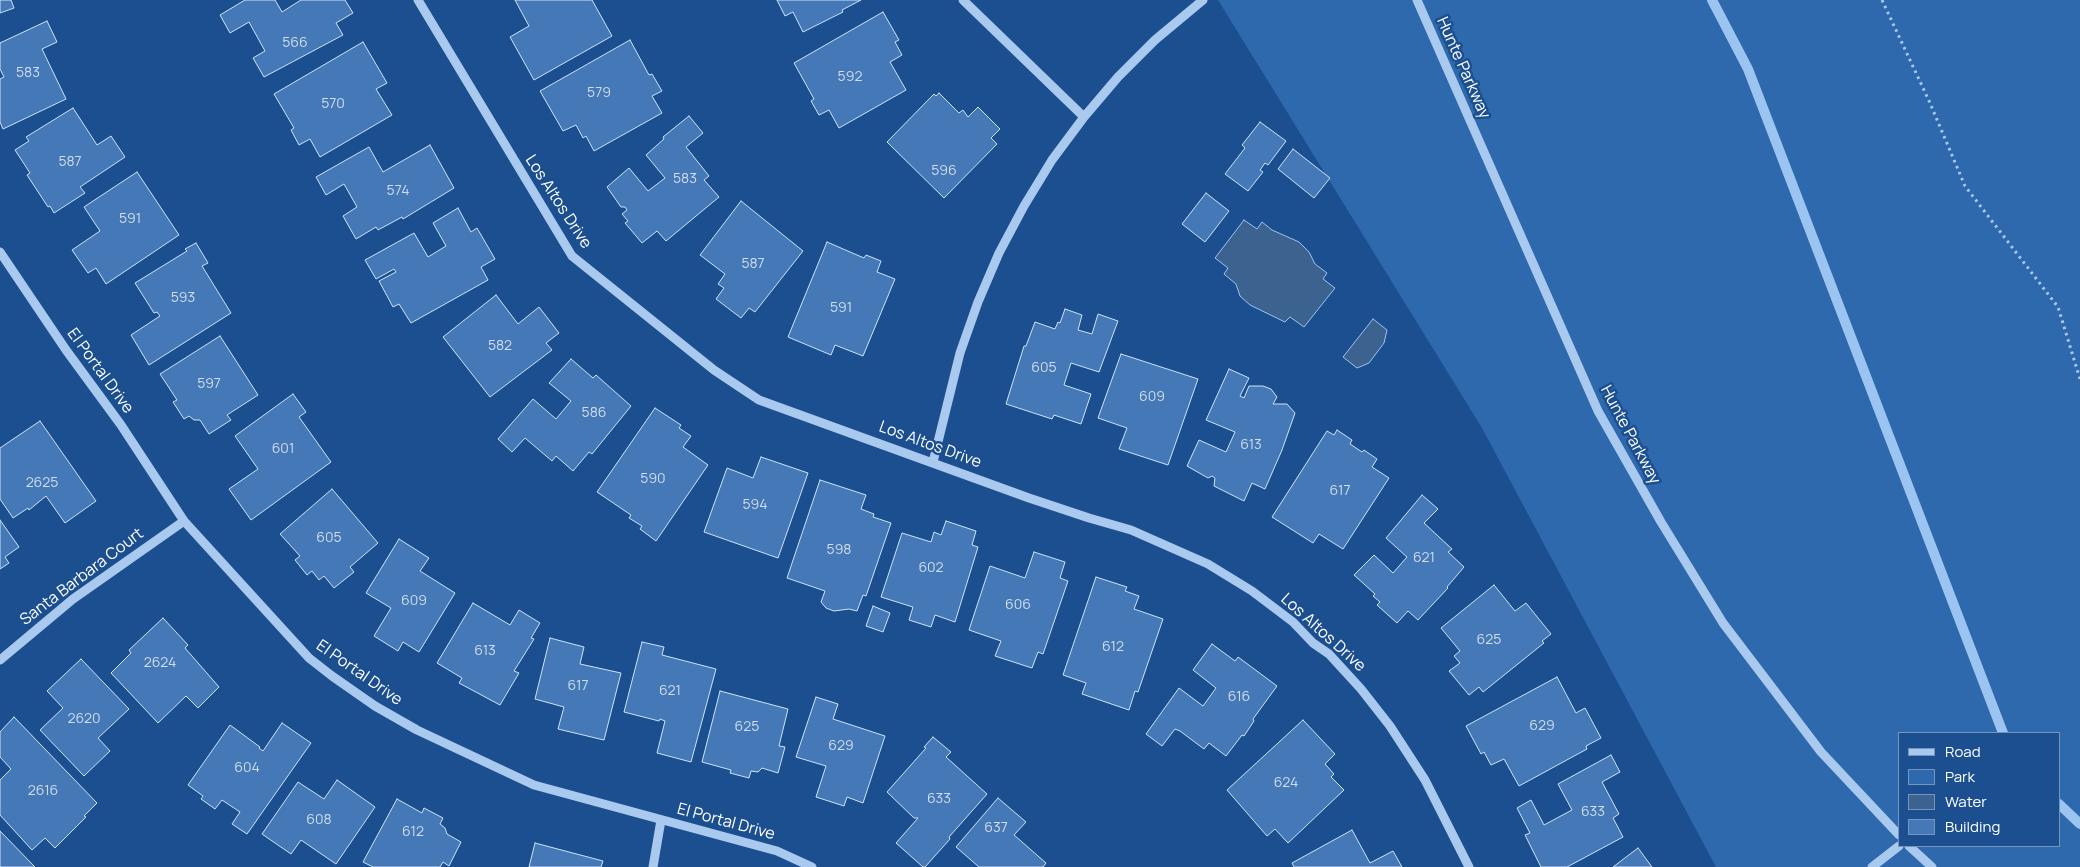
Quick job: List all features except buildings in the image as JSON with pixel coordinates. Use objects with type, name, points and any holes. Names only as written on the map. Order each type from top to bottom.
[{"type":"street","name":"Los Altos Drive","points":[[418,0],[572,256],[714,370],[759,400],[1029,498],[1131,530],[1162,542],[1208,564],[1252,591],[1293,622],[1313,643],[1329,654],[1390,726],[1425,780],[1469,867]]},
{"type":"street","points":[[963,0],[1084,117]]},
{"type":"street","points":[[934,462],[960,353],[978,302],[999,253],[1024,206],[1052,160],[1084,117],[1118,77],[1155,40],[1203,0]]},
{"type":"street","name":"Hunte Parkway","points":[[1417,0],[1598,411],[1661,522],[1723,623],[1821,752],[1898,834]]},
{"type":"street","name":"El Portal Drive","points":[[0,252],[66,350],[121,425],[184,521],[308,658],[375,706],[459,751],[534,785],[777,851],[812,867]]},
{"type":"street","name":"Santa Barbara Court","points":[[0,660],[73,599],[184,521]]},
{"type":"street","points":[[653,867],[661,820]]},
{"type":"street","points":[[1872,867],[1898,847]]},
{"type":"street","points":[[1910,847],[1932,867]]},
{"type":"path","points":[[1882,0],[1930,103],[1965,186],[2058,307],[2080,379]]},
{"type":"green space","points":[[1218,0],[2080,0],[2080,867],[1716,867],[1482,428]]},
{"type":"water","points":[[1244,220],[1257,229],[1262,222],[1272,230],[1299,242],[1309,252],[1315,264],[1327,273],[1323,279],[1335,288],[1304,327],[1290,317],[1285,322],[1250,305],[1240,296],[1236,284],[1224,274],[1228,268],[1215,258]]},
{"type":"water","points":[[1373,319],[1387,330],[1384,343],[1369,363],[1357,368],[1343,357]]},
{"type":"waterway","points":[[1712,0],[1748,69],[2003,732]]},
{"type":"waterway","points":[[2060,805],[2080,824]]}]
